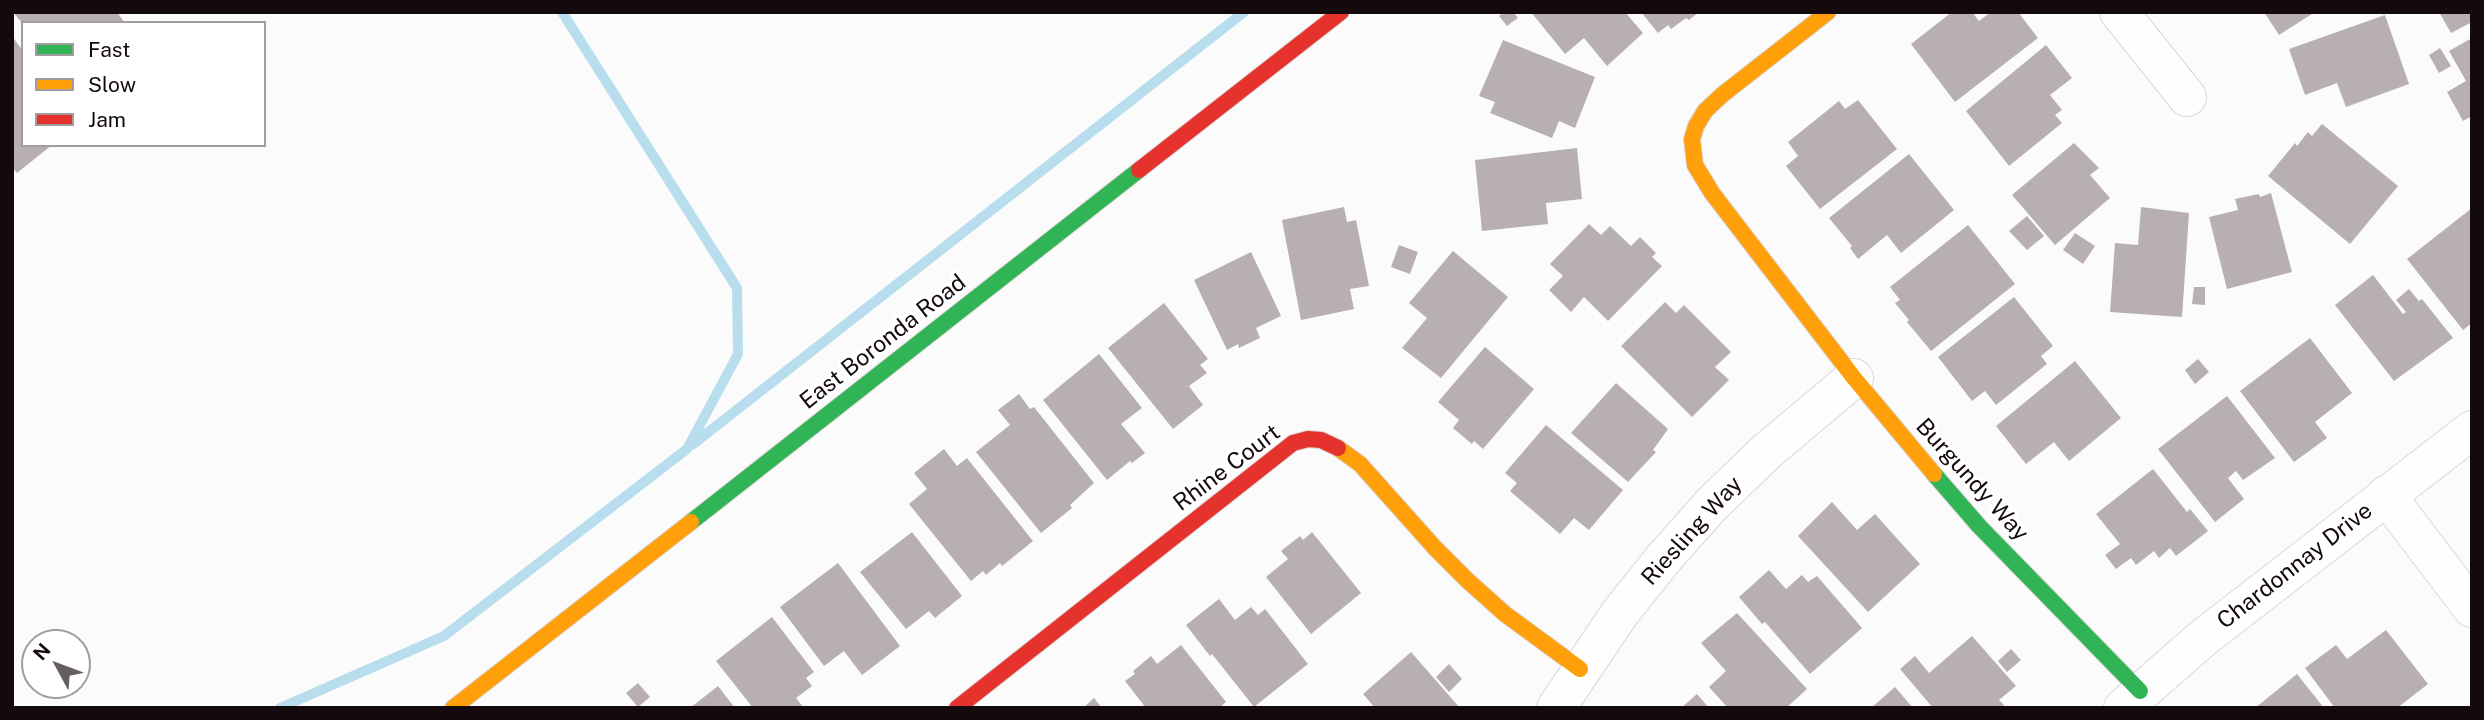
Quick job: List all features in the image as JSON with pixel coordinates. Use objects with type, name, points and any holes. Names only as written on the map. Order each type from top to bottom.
[{"type":"street","name":"East Boronda Road","points":[[453,708],[1341,12]]},
{"type":"street","name":"Burgundy Way","points":[[1828,12],[1722,95],[1700,118],[1692,139],[1692,153],[1702,178],[1854,378],[1979,526],[2132,699]]},
{"type":"street","points":[[2119,12],[2187,97]]},
{"type":"street","name":"Riesling Way","points":[[1556,708],[1620,613],[1712,504],[1766,452],[1854,378]]},
{"type":"street","name":"Chardonnay Drive","points":[[2132,699],[2203,638],[2472,430]]},
{"type":"street","name":"Rhine Court","points":[[957,708],[1277,454],[1293,443],[1308,439],[1321,440],[1342,450],[1360,464],[1467,580],[1505,614],[1580,669]]},
{"type":"street","points":[[2386,495],[2472,608]]},
{"type":"building","points":[[13,12],[117,12],[124,21],[21,21]]},
{"type":"building","points":[[1504,12],[1513,12],[1518,18],[1507,26],[1499,16]]},
{"type":"building","points":[[1531,12],[1625,12],[1643,33],[1607,66],[1584,38],[1565,54]]},
{"type":"building","points":[[1641,12],[1699,12],[1671,29],[1668,25],[1658,33]]},
{"type":"building","points":[[1952,12],[1972,12],[1979,21],[1991,12],[2018,12],[2038,38],[1955,102],[1911,44]]},
{"type":"building","points":[[2264,12],[2315,12],[2279,35]]},
{"type":"building","points":[[2439,12],[2472,12],[2472,22],[2451,33]]},
{"type":"building","points":[[2385,15],[2409,84],[2346,107],[2337,83],[2305,95],[2289,49]]},
{"type":"building","points":[[12,36],[21,48],[21,147],[50,147],[17,173],[12,167]]},
{"type":"building","points":[[2472,38],[2472,116],[2463,121],[2447,92],[2466,81],[2449,51]]},
{"type":"building","points":[[1503,40],[1595,77],[1575,128],[1559,121],[1552,138],[1490,113],[1495,102],[1479,96]]},
{"type":"building","points":[[2046,45],[2072,78],[2050,95],[2062,110],[2055,115],[2062,123],[2009,166],[1966,111]]},
{"type":"building","points":[[2440,48],[2451,66],[2439,73],[2429,55]]},
{"type":"building","points":[[1858,100],[1897,149],[1820,209],[1786,166],[1798,156],[1788,142],[1839,101],[1845,109]]},
{"type":"building","points":[[2322,124],[2398,186],[2350,244],[2268,176],[2295,143],[2297,146],[2308,132],[2312,136]]},
{"type":"building","points":[[2074,143],[2099,168],[2090,175],[2110,198],[2055,245],[2012,195]]},
{"type":"building","points":[[1577,148],[1582,199],[1546,203],[1548,224],[1482,231],[1475,160]]},
{"type":"building","points":[[1909,154],[1954,210],[1901,253],[1887,235],[1858,259],[1850,248],[1852,246],[1829,218]]},
{"type":"building","points":[[2271,193],[2292,272],[2227,289],[2209,217],[2238,210],[2235,199],[2259,194],[2260,197]]},
{"type":"building","points":[[1344,207],[1347,222],[1356,220],[1369,286],[1350,289],[1354,309],[1301,320],[1282,220]]},
{"type":"building","points":[[2141,207],[2189,213],[2182,317],[2110,312],[2115,243],[2138,245]]},
{"type":"building","points":[[2472,208],[2472,323],[2463,330],[2407,259]]},
{"type":"building","points":[[2027,216],[2044,236],[2027,250],[2009,231]]},
{"type":"building","points":[[1589,224],[1601,235],[1610,226],[1631,246],[1640,237],[1656,253],[1652,257],[1662,266],[1608,321],[1584,297],[1571,312],[1549,290],[1563,276],[1550,264]]},
{"type":"building","points":[[1968,225],[2015,284],[1931,351],[1907,322],[1909,320],[1895,303],[1900,300],[1890,287]]},
{"type":"building","points":[[2075,233],[2095,246],[2083,264],[2063,250]]},
{"type":"building","points":[[1399,245],[1418,252],[1410,274],[1391,267]]},
{"type":"building","points":[[1453,251],[1508,297],[1441,378],[1402,348],[1427,318],[1409,303]]},
{"type":"building","points":[[1251,252],[1281,316],[1256,328],[1260,338],[1239,348],[1238,344],[1227,350],[1194,280]]},
{"type":"building","points":[[2373,275],[2403,314],[2406,312],[2396,300],[2409,289],[2419,301],[2422,299],[2453,338],[2394,381],[2335,305]]},
{"type":"building","points":[[2194,287],[2205,287],[2205,305],[2192,304]]},
{"type":"building","points":[[2014,297],[2053,346],[2041,356],[2047,364],[1996,405],[1985,391],[1972,401],[1938,357]]},
{"type":"building","points":[[1665,302],[1676,313],[1684,305],[1731,352],[1715,367],[1729,380],[1692,417],[1621,346]]},
{"type":"building","points":[[1164,303],[1208,359],[1200,365],[1207,373],[1189,386],[1203,405],[1173,429],[1108,348]]},
{"type":"building","points":[[2310,338],[2352,393],[2315,422],[2327,438],[2294,462],[2240,391]]},
{"type":"building","points":[[1485,347],[1534,389],[1483,449],[1474,441],[1472,444],[1453,428],[1459,420],[1438,402]]},
{"type":"building","points":[[1099,354],[1142,408],[1121,424],[1145,453],[1132,463],[1130,461],[1107,480],[1043,400]]},
{"type":"building","points":[[2198,359],[2209,372],[2195,384],[2185,370]]},
{"type":"building","points":[[2075,361],[2121,418],[2069,461],[2054,442],[2026,464],[1996,426]]},
{"type":"building","points":[[1616,383],[1668,429],[1653,450],[1656,452],[1628,482],[1571,433]]},
{"type":"building","points":[[1019,394],[1030,409],[1034,407],[1094,483],[1070,505],[1072,508],[1041,533],[976,452],[1010,425],[998,410]]},
{"type":"building","points":[[2227,396],[2275,458],[2243,480],[2236,471],[2228,478],[2244,499],[2215,522],[2158,449]]},
{"type":"building","points":[[1546,425],[1623,490],[1589,530],[1574,518],[1560,534],[1510,491],[1517,483],[1505,473]]},
{"type":"building","points":[[944,449],[957,466],[967,458],[1033,541],[1002,566],[1000,563],[986,575],[983,571],[971,581],[909,504],[927,489],[914,473]]},
{"type":"building","points":[[2153,469],[2187,512],[2190,509],[2208,531],[2176,556],[2170,548],[2159,558],[2154,551],[2136,565],[2131,558],[2116,569],[2105,555],[2120,544],[2096,514]]},
{"type":"building","points":[[1832,502],[1857,530],[1875,514],[1920,564],[1868,612],[1798,536]]},
{"type":"building","points":[[912,532],[962,596],[935,618],[929,611],[906,629],[860,572]]},
{"type":"building","points":[[1312,532],[1361,593],[1311,634],[1266,577],[1288,559],[1281,551],[1300,536],[1303,540]]},
{"type":"building","points":[[838,563],[900,646],[862,675],[844,651],[824,666],[780,607]]},
{"type":"building","points":[[1769,570],[1786,589],[1802,575],[1808,582],[1817,576],[1862,628],[1810,674],[1765,622],[1762,624],[1739,597]]},
{"type":"building","points":[[1219,599],[1235,620],[1251,607],[1258,615],[1265,609],[1308,664],[1254,707],[1186,625]]},
{"type":"building","points":[[1737,613],[1807,689],[1786,708],[1728,708],[1709,687],[1726,671],[1701,643]]},
{"type":"building","points":[[772,617],[814,672],[806,678],[812,686],[796,698],[804,708],[753,708],[716,661]]},
{"type":"building","points":[[2386,630],[2428,684],[2397,708],[2335,708],[2305,668],[2336,645],[2347,659]]},
{"type":"building","points":[[1972,636],[2016,686],[1999,700],[2004,705],[2001,708],[1933,708],[1900,669],[1915,656],[1929,673]]},
{"type":"building","points":[[1181,645],[1226,702],[1219,708],[1146,708],[1125,681],[1151,656],[1157,664]]},
{"type":"building","points":[[2011,649],[2021,660],[2007,672],[1998,661]]},
{"type":"building","points":[[1411,652],[1460,708],[1375,708],[1363,694]]},
{"type":"building","points":[[1449,664],[1462,679],[1449,692],[1436,677]]},
{"type":"building","points":[[2297,674],[2324,708],[2255,708]]},
{"type":"building","points":[[638,683],[650,697],[638,707],[626,693]]},
{"type":"building","points":[[718,686],[735,708],[690,708]]},
{"type":"building","points":[[1895,687],[1913,708],[1871,708]]},
{"type":"building","points":[[1697,694],[1709,708],[1681,708]]},
{"type":"building","points":[[1094,698],[1102,708],[1083,708]]},
{"type":"waterway","points":[[280,708],[444,636],[687,449],[738,354],[737,288],[562,12]]},
{"type":"waterway","points":[[692,445],[1244,12]]},
{"type":"traffic: fast","points":[[691,522],[1139,170]]},
{"type":"traffic: fast","points":[[1934,474],[1979,526],[2140,691]]},
{"type":"traffic: slow","points":[[1828,12],[1705,111],[1692,139],[1695,165],[1712,193],[1854,378],[1934,474]]},
{"type":"traffic: slow","points":[[1338,448],[1360,464],[1467,580],[1505,614],[1580,669]]},
{"type":"traffic: slow","points":[[453,708],[691,522]]},
{"type":"traffic: jam","points":[[1139,170],[1341,12]]},
{"type":"traffic: jam","points":[[957,708],[1293,443],[1308,439],[1321,440],[1338,448]]}]
